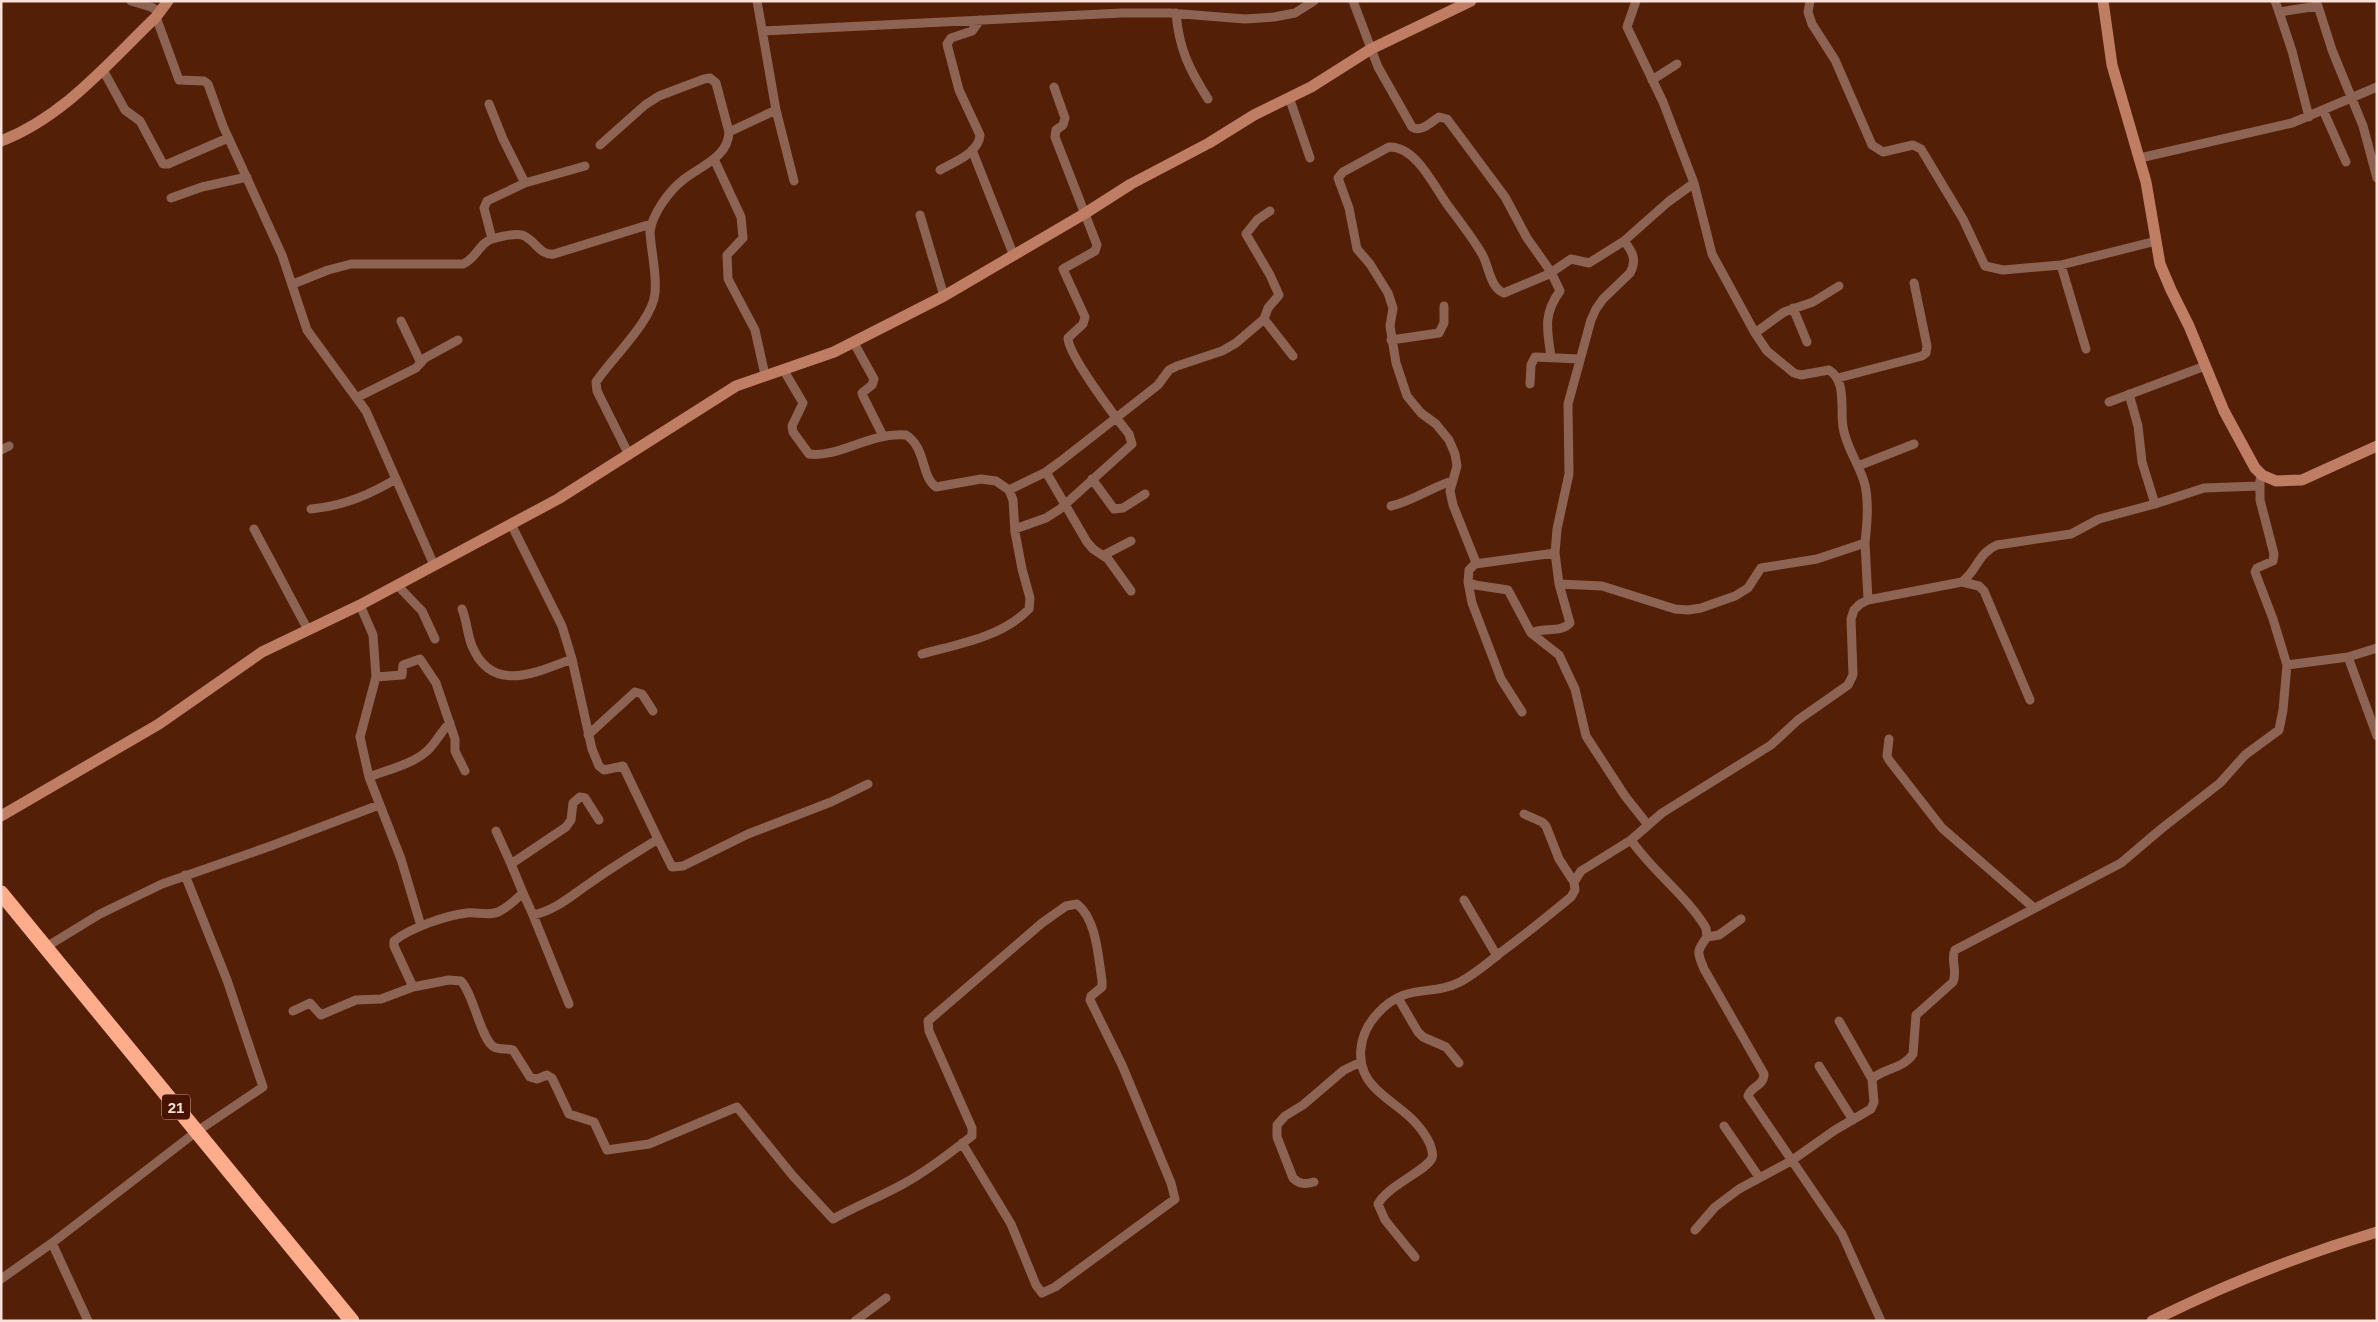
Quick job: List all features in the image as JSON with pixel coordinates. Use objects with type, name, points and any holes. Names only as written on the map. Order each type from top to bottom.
[{"type":"highway","name":"21","points":[[3,899],[46,947],[352,1321]]},
{"type":"street","points":[[131,1],[158,15],[179,80],[206,82],[228,138],[282,255],[307,330],[358,397],[434,565]]},
{"type":"street","points":[[1,141],[30,127],[54,112],[103,70],[158,15],[168,1]]},
{"type":"street","points":[[757,1],[776,110],[794,181]]},
{"type":"street","points":[[763,31],[1122,13],[1176,13],[1245,19],[1295,13],[1314,1]]},
{"type":"street","points":[[1353,1],[1378,67],[1412,126],[1416,129],[1421,129],[1439,117],[1447,119],[1505,197],[1522,230],[1551,272],[1560,291],[1551,302],[1546,323],[1551,357]]},
{"type":"street","points":[[1,816],[159,724],[262,652],[397,586],[558,499],[736,386],[854,343],[944,296],[1014,256],[1131,184],[1209,143],[1254,115],[1311,87],[1371,49],[1471,1]]},
{"type":"street","points":[[1636,1],[1628,27],[1663,102],[1694,183],[1712,254],[1755,333],[1767,351],[1794,373],[1801,375],[1829,370],[1838,378],[1841,390],[1843,430],[1865,484],[1868,502],[1865,543],[1868,600]]},
{"type":"street","points":[[1810,1],[1808,12],[1812,24],[1835,60],[1872,145],[1883,152],[1913,145],[1921,149],[1961,214],[1985,266],[2003,270],[2061,265],[2156,242]]},
{"type":"street","points":[[1872,1080],[1898,1067],[1913,1054],[1916,1014],[1953,982],[1956,976],[1952,955],[1955,950],[2121,862],[2220,783],[2245,755],[2273,736],[2279,730],[2281,724],[2287,665],[2273,618],[2256,572],[2257,568],[2273,561],[2274,554],[2260,481],[2224,412],[2206,366],[2160,264],[2154,221],[2140,158],[2112,65],[2103,1]]},
{"type":"street","points":[[2275,1],[2292,51],[2309,117]]},
{"type":"street","points":[[2279,12],[2318,6],[2332,50],[2363,126],[2377,178]]},
{"type":"street","points":[[1176,13],[1178,34],[1186,64],[1208,99]]},
{"type":"street","points":[[940,170],[978,146],[980,135],[959,90],[948,44],[951,38],[972,31],[980,20]]},
{"type":"street","points":[[1652,80],[1677,64]]},
{"type":"street","points":[[103,70],[124,110],[140,122],[162,164],[168,164],[228,138]]},
{"type":"street","points":[[600,145],[645,104],[704,78],[710,78],[716,83],[729,132],[726,146],[714,159],[681,182],[659,210],[651,224],[650,239],[655,278],[655,295],[652,305],[635,333],[599,377],[596,385],[629,454]]},
{"type":"street","points":[[1015,528],[1046,518],[1065,505],[1132,444],[1129,434],[1080,367],[1068,344],[1068,338],[1083,324],[1085,317],[1063,269],[1097,248],[1055,136],[1056,130],[1063,125],[1066,118],[1054,87]]},
{"type":"street","points":[[2140,158],[2292,123],[2351,100],[2377,87]]},
{"type":"street","points":[[1289,97],[1310,158]]},
{"type":"street","points":[[489,104],[503,139],[525,183]]},
{"type":"street","points":[[729,132],[776,110]]},
{"type":"street","points":[[2322,110],[2346,162]]},
{"type":"street","points":[[1475,564],[1453,505],[1450,491],[1456,466],[1456,454],[1449,440],[1436,424],[1421,413],[1407,396],[1399,375],[1391,340],[1393,308],[1388,293],[1370,264],[1357,250],[1349,208],[1338,180],[1343,172],[1389,148],[1394,147],[1405,152],[1422,167],[1483,256],[1498,290],[1504,293],[1551,272],[1570,259],[1589,263],[1624,241],[1668,202],[1694,183]]},
{"type":"street","points":[[972,150],[1014,256]]},
{"type":"street","points":[[714,159],[743,225],[742,240],[726,259],[728,279],[756,330],[765,375]]},
{"type":"street","points":[[492,239],[484,204],[525,183],[585,166]]},
{"type":"street","points":[[171,198],[247,177]]},
{"type":"street","points":[[1009,490],[1046,472],[1158,385],[1169,370],[1236,343],[1264,319],[1268,308],[1279,295],[1270,275],[1246,234],[1257,220],[1270,211]]},
{"type":"street","points":[[920,215],[944,296]]},
{"type":"street","points":[[292,282],[350,264],[463,264],[472,259],[485,243],[492,239],[521,235],[543,253],[554,254],[651,224]]},
{"type":"street","points":[[1531,633],[1568,626],[1570,623],[1559,584],[1555,552],[1557,529],[1570,474],[1568,404],[1579,359],[1596,308],[1630,273],[1634,266],[1633,255],[1624,241]]},
{"type":"street","points":[[2061,265],[2086,349]]},
{"type":"street","points":[[1838,378],[1922,356],[1926,353],[1927,346],[1914,283]]},
{"type":"street","points":[[1755,333],[1784,312],[1820,299],[1839,286]]},
{"type":"street","points":[[1391,340],[1439,333],[1444,323],[1444,306]]},
{"type":"street","points":[[1793,308],[1807,342]]},
{"type":"street","points":[[1264,319],[1293,356]]},
{"type":"street","points":[[401,321],[421,363]]},
{"type":"street","points":[[358,397],[416,368],[425,358],[458,340]]},
{"type":"street","points":[[854,343],[874,379],[872,385],[862,393],[883,436]]},
{"type":"street","points":[[1530,384],[1533,358],[1579,359]]},
{"type":"street","points":[[2109,402],[2206,366]]},
{"type":"street","points":[[782,369],[803,403],[792,426],[793,432],[809,454],[827,454],[883,436],[906,435],[911,438],[920,452],[931,483],[936,487],[980,479],[996,480],[1009,490],[1013,500],[1015,528],[1022,569],[1030,598],[1029,608],[1014,620],[980,638],[922,654]]},
{"type":"street","points":[[2129,394],[2137,418],[2142,462],[2155,504]]},
{"type":"street","points":[[1858,466],[1914,444]]},
{"type":"street","points":[[1962,582],[1974,572],[1981,556],[1988,549],[1997,545],[2071,534],[2099,519],[2204,488],[2260,481],[2302,480],[2377,446]]},
{"type":"street","points":[[1046,472],[1088,542],[1093,549],[1104,555],[1131,591]]},
{"type":"street","points":[[311,509],[337,506],[351,502],[396,479]]},
{"type":"street","points":[[1092,479],[1114,509],[1123,508],[1145,494]]},
{"type":"street","points":[[1391,506],[1417,497],[1452,481]]},
{"type":"street","points":[[511,524],[555,610],[572,659],[588,735],[597,762],[601,769],[621,765],[625,769],[672,867],[683,866],[762,828],[813,809],[868,784]]},
{"type":"street","points":[[254,529],[308,630]]},
{"type":"street","points":[[1104,555],[1131,541]]},
{"type":"street","points":[[1559,584],[1602,586],[1676,609],[1688,610],[1735,596],[1748,588],[1761,568],[1817,559],[1865,543]]},
{"type":"street","points":[[1522,712],[1501,679],[1472,603],[1468,582],[1469,570],[1475,564],[1555,552]]},
{"type":"street","points":[[1468,582],[1475,585],[1508,590],[1531,633],[1560,655],[1575,689],[1586,736],[1625,796],[1648,825]]},
{"type":"street","points":[[1574,882],[1581,871],[1632,840],[1662,813],[1771,745],[1798,720],[1848,685],[1854,675],[1851,619],[1854,610],[1868,600],[1962,582],[1978,586],[1984,591],[2030,700]]},
{"type":"street","points":[[397,586],[422,611],[435,639]]},
{"type":"street","points":[[360,605],[373,635],[376,677],[360,737],[369,776],[401,859],[421,926]]},
{"type":"street","points":[[462,609],[472,645],[477,655],[483,665],[498,675],[520,675],[572,659]]},
{"type":"street","points":[[2287,665],[2348,657],[2377,648]]},
{"type":"street","points":[[2348,657],[2377,736]]},
{"type":"street","points":[[376,677],[402,675],[404,665],[420,658],[436,683],[456,741],[456,751],[465,771]]},
{"type":"street","points":[[588,735],[635,692],[642,694],[653,711]]},
{"type":"street","points":[[369,776],[420,756],[431,748],[442,730],[450,723]]},
{"type":"street","points":[[1889,740],[1887,756],[1889,760],[1910,785],[1932,818],[2034,908]]},
{"type":"street","points":[[511,864],[566,827],[571,820],[571,806],[580,797],[586,798],[599,820]]},
{"type":"street","points":[[46,947],[118,905],[185,875],[268,847],[379,805]]},
{"type":"street","points":[[1415,1257],[1385,1220],[1378,1204],[1392,1189],[1429,1162],[1433,1154],[1426,1135],[1408,1113],[1374,1088],[1361,1062],[1362,1037],[1378,1013],[1398,998],[1414,991],[1448,986],[1460,982],[1571,897],[1575,890],[1574,882],[1559,859],[1546,826],[1542,822],[1524,814]]},
{"type":"street","points":[[496,831],[569,1004]]},
{"type":"street","points":[[533,915],[545,912],[565,902],[600,876],[658,839]]},
{"type":"street","points":[[1632,840],[1649,864],[1702,922],[1708,937]]},
{"type":"street","points":[[1,1279],[52,1243],[196,1132],[261,1090],[263,1084],[227,980],[185,875]]},
{"type":"street","points":[[413,987],[394,941],[421,926],[466,914],[485,914],[500,911],[523,892]]},
{"type":"street","points":[[1464,900],[1496,956]]},
{"type":"street","points":[[294,1011],[310,1003],[321,1014],[356,1000],[381,999],[413,987],[448,980],[461,981],[469,992],[486,1037],[492,1046],[513,1050],[530,1077],[537,1079],[547,1075],[552,1078],[569,1114],[594,1122],[607,1150],[654,1142],[737,1107],[831,1219],[911,1180],[962,1143],[972,1136],[972,1128],[929,1031],[928,1021],[1042,922],[1066,906],[1077,904],[1082,908],[1093,932],[1102,980],[1102,987],[1091,996],[1090,1000],[1122,1065],[1174,1192],[1174,1199],[1055,1287],[1042,1293],[1036,1285],[1011,1224],[962,1143]]},
{"type":"street","points":[[1742,919],[1719,935],[1708,937],[1698,949],[1701,962],[1764,1074],[1761,1084],[1749,1092],[1748,1096],[1842,1234],[1882,1321]]},
{"type":"street","points":[[1398,998],[1418,1032],[1424,1037],[1446,1047],[1460,1063]]},
{"type":"street","points":[[1695,1230],[1715,1207],[1759,1177],[1792,1160],[1873,1106],[1872,1080],[1839,1021]]},
{"type":"street","points":[[1314,1182],[1297,1183],[1293,1178],[1278,1142],[1277,1125],[1285,1116],[1303,1105],[1344,1070],[1361,1062]]},
{"type":"street","points":[[1819,1066],[1853,1120]]},
{"type":"street","points":[[1724,1126],[1759,1177]]},
{"type":"street","points":[[2152,1321],[2224,1288],[2348,1240],[2377,1232]]},
{"type":"street","points":[[52,1243],[88,1321]]},
{"type":"street","points":[[854,1321],[886,1298]]}]
